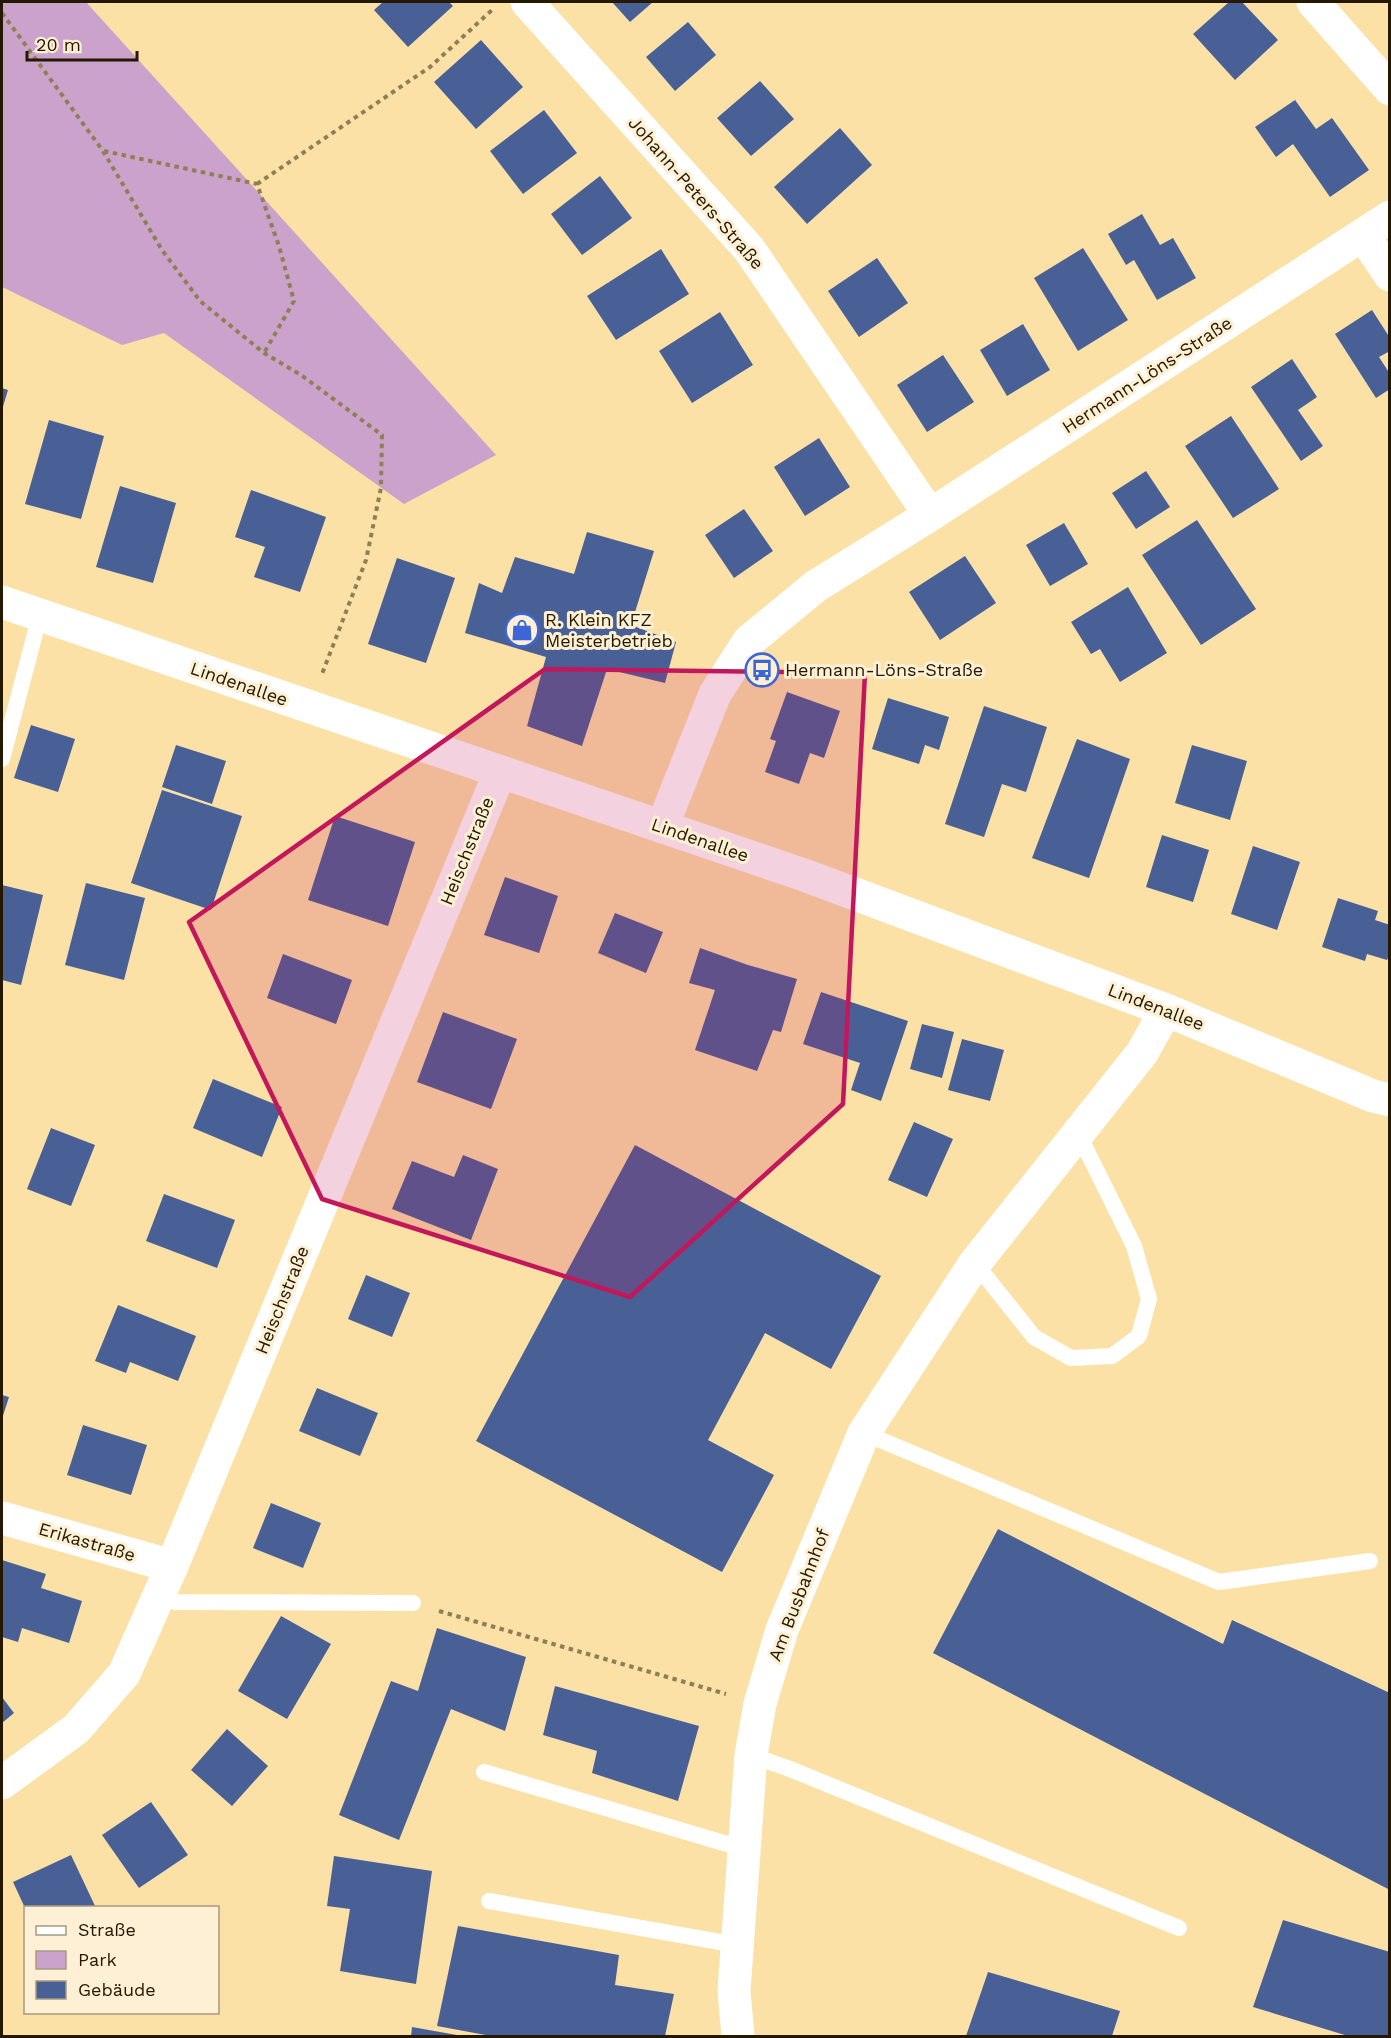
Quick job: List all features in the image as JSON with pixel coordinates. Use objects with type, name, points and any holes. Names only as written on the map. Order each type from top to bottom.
[{"type":"street","name":"Johann-Peters-Straße","points":[[527,2],[749,249],[930,515]]},
{"type":"street","points":[[1313,2],[1389,89]]},
{"type":"street","name":"Hermann-Löns-Straße","points":[[662,827],[715,694],[749,641],[816,586],[930,515],[1376,226]]},
{"type":"street","points":[[1376,226],[1389,275]]},
{"type":"street","name":"Lindenallee","points":[[2,602],[804,875],[1166,1010],[1373,1096],[1389,1100]]},
{"type":"street","name":"Heischstraße","points":[[2,1783],[76,1729],[124,1674],[172,1566],[500,772]]},
{"type":"street","name":"Am Busbahnhof","points":[[738,2037],[734,1991],[737,1945],[750,1755],[760,1704],[782,1630],[864,1433],[975,1263],[1142,1053],[1166,1010]]},
{"type":"street","name":"Erikastraße","points":[[2,1518],[172,1566]]},
{"type":"lane","points":[[2,759],[40,615]]},
{"type":"lane","points":[[975,1263],[1034,1337],[1071,1358],[1112,1356],[1139,1336],[1149,1299],[1134,1246],[1078,1133]]},
{"type":"lane","points":[[864,1433],[1219,1582],[1370,1561]]},
{"type":"lane","points":[[158,1597],[176,1602],[413,1603]]},
{"type":"lane","points":[[750,1755],[790,1769],[1179,1928]]},
{"type":"lane","points":[[484,1772],[744,1849]]},
{"type":"lane","points":[[489,1901],[737,1945]]},
{"type":"path","points":[[103,151],[257,184],[430,67],[494,9]]},
{"type":"path","points":[[2,14],[103,151],[162,250],[200,301],[264,352],[301,375],[382,435],[381,488],[366,560],[340,623],[310,708]]},
{"type":"path","points":[[257,184],[279,246],[294,301],[264,352]]},
{"type":"path","points":[[413,1603],[760,1704]]},
{"type":"highlighted area","points":[[545,669],[865,673],[843,1104],[630,1297],[322,1199],[189,922]]},
{"type":"green space","points":[[2,2],[86,2],[496,455],[404,504],[164,333],[122,345],[2,287]]},
{"type":"building","points":[[383,2],[449,2],[453,6],[408,47],[374,10]]},
{"type":"building","points":[[612,2],[653,2],[630,22]]},
{"type":"building","points":[[1229,2],[1242,2],[1278,40],[1235,80],[1193,34]]},
{"type":"building","points":[[688,22],[716,55],[675,91],[646,57]]},
{"type":"building","points":[[481,40],[523,87],[476,129],[434,82]]},
{"type":"building","points":[[760,81],[794,119],[751,156],[717,118]]},
{"type":"building","points":[[1295,100],[1316,129],[1332,118],[1369,170],[1330,197],[1293,144],[1276,157],[1255,127]]},
{"type":"building","points":[[544,110],[577,153],[523,194],[490,151]]},
{"type":"building","points":[[840,128],[872,165],[807,224],[774,187]]},
{"type":"building","points":[[600,176],[632,218],[582,255],[551,214]]},
{"type":"building","points":[[1142,214],[1160,245],[1173,238],[1196,278],[1157,300],[1134,260],[1126,265],[1108,234]]},
{"type":"building","points":[[1083,248],[1128,320],[1078,351],[1034,278]]},
{"type":"building","points":[[661,249],[689,294],[616,340],[587,296]]},
{"type":"building","points":[[877,258],[908,303],[859,337],[828,291]]},
{"type":"building","points":[[1372,310],[1390,338],[1390,351],[1379,357],[1390,374],[1390,389],[1376,398],[1335,334]]},
{"type":"building","points":[[720,312],[753,365],[692,403],[659,351]]},
{"type":"building","points":[[1023,324],[1050,370],[1007,396],[980,350]]},
{"type":"building","points":[[943,355],[974,402],[927,432],[897,385]]},
{"type":"building","points":[[1292,359],[1317,397],[1298,410],[1323,446],[1301,461],[1251,387]]},
{"type":"building","points":[[2,388],[8,390],[2,410]]},
{"type":"building","points":[[1231,416],[1279,489],[1233,518],[1185,446]]},
{"type":"building","points":[[49,420],[104,436],[81,519],[25,504]]},
{"type":"building","points":[[819,438],[850,487],[805,516],[774,467]]},
{"type":"building","points":[[1146,471],[1170,507],[1136,529],[1112,493]]},
{"type":"building","points":[[120,486],[176,503],[153,583],[96,567]]},
{"type":"building","points":[[251,490],[326,517],[300,592],[254,577],[265,547],[235,537]]},
{"type":"building","points":[[744,509],[773,551],[734,578],[705,535]]},
{"type":"building","points":[[1197,520],[1256,609],[1201,645],[1142,555]]},
{"type":"building","points":[[1064,523],[1088,564],[1050,586],[1026,545]]},
{"type":"building","points":[[587,532],[654,551],[631,625],[676,642],[665,683],[607,669],[582,746],[527,726],[546,657],[465,633],[479,583],[502,593],[515,557],[574,574]]},
{"type":"building","points":[[965,556],[996,603],[940,640],[909,592]]},
{"type":"building","points":[[397,558],[455,578],[426,663],[368,644]]},
{"type":"building","points":[[1128,587],[1167,653],[1120,682],[1100,649],[1091,654],[1071,622]]},
{"type":"building","points":[[787,692],[840,711],[824,758],[810,753],[799,784],[765,772],[776,741],[770,739]]},
{"type":"building","points":[[888,698],[949,717],[939,750],[925,745],[919,764],[872,749]]},
{"type":"building","points":[[984,706],[1047,727],[1026,792],[1002,784],[984,837],[945,824]]},
{"type":"building","points":[[31,725],[75,739],[58,792],[14,778]]},
{"type":"building","points":[[1077,739],[1130,759],[1089,878],[1032,858]]},
{"type":"building","points":[[176,745],[226,761],[212,804],[162,787]]},
{"type":"building","points":[[1192,745],[1247,761],[1230,820],[1175,803]]},
{"type":"building","points":[[162,790],[242,816],[211,910],[131,883]]},
{"type":"building","points":[[335,816],[415,842],[388,926],[308,900]]},
{"type":"building","points":[[1162,835],[1209,850],[1193,902],[1146,887]]},
{"type":"building","points":[[1253,846],[1300,862],[1277,930],[1231,914]]},
{"type":"building","points":[[505,877],[558,896],[539,953],[484,935]]},
{"type":"building","points":[[86,883],[145,898],[124,980],[65,965]]},
{"type":"building","points":[[2,885],[43,895],[21,985],[2,980]]},
{"type":"building","points":[[1338,898],[1378,911],[1375,920],[1390,925],[1390,954],[1387,960],[1367,954],[1365,961],[1322,947]]},
{"type":"building","points":[[615,913],[663,932],[646,973],[598,953]]},
{"type":"building","points":[[700,948],[797,979],[781,1032],[773,1030],[757,1071],[695,1050],[715,990],[689,983]]},
{"type":"building","points":[[283,954],[352,980],[336,1024],[267,998]]},
{"type":"building","points":[[821,992],[908,1021],[881,1101],[851,1090],[860,1063],[803,1044]]},
{"type":"building","points":[[443,1012],[517,1039],[491,1109],[417,1082]]},
{"type":"building","points":[[922,1024],[954,1032],[942,1078],[910,1069]]},
{"type":"building","points":[[962,1039],[1004,1050],[990,1101],[948,1090]]},
{"type":"building","points":[[213,1079],[282,1107],[262,1157],[193,1128]]},
{"type":"building","points":[[914,1122],[953,1139],[927,1197],[888,1180]]},
{"type":"building","points":[[51,1128],[95,1145],[71,1206],[27,1189]]},
{"type":"building","points":[[635,1145],[881,1276],[831,1369],[765,1333],[708,1440],[774,1475],[722,1572],[476,1441]]},
{"type":"building","points":[[463,1155],[498,1169],[471,1240],[392,1209],[412,1161],[454,1177]]},
{"type":"building","points":[[164,1194],[235,1220],[217,1268],[146,1241]]},
{"type":"building","points":[[366,1275],[410,1293],[392,1337],[348,1319]]},
{"type":"building","points":[[118,1305],[196,1336],[178,1381],[130,1362],[126,1373],[95,1361]]},
{"type":"building","points":[[317,1388],[378,1413],[360,1456],[299,1431]]},
{"type":"building","points":[[2,1395],[9,1397],[2,1419]]},
{"type":"building","points":[[83,1425],[147,1445],[131,1495],[67,1475]]},
{"type":"building","points":[[271,1503],[321,1523],[303,1568],[253,1548]]},
{"type":"building","points":[[998,1529],[1223,1644],[1232,1620],[1390,1693],[1390,1890],[933,1653]]},
{"type":"building","points":[[2,1560],[46,1574],[41,1588],[82,1601],[69,1643],[22,1628],[18,1642],[2,1637]]},
{"type":"building","points":[[281,1616],[331,1644],[287,1719],[238,1691]]},
{"type":"building","points":[[437,1628],[526,1657],[505,1731],[451,1709],[399,1840],[339,1815],[391,1681],[418,1691]]},
{"type":"building","points":[[555,1686],[699,1726],[678,1801],[592,1773],[597,1751],[543,1735]]},
{"type":"building","points":[[2,1697],[14,1713],[2,1723]]},
{"type":"building","points":[[227,1729],[268,1766],[232,1806],[191,1770]]},
{"type":"building","points":[[151,1802],[188,1855],[139,1888],[102,1835]]},
{"type":"building","points":[[71,1855],[95,1906],[24,1906],[13,1882]]},
{"type":"building","points":[[334,1856],[432,1871],[416,1984],[340,1971],[350,1909],[327,1906]]},
{"type":"building","points":[[1283,1920],[1390,1952],[1390,2036],[1348,2036],[1253,2007]]},
{"type":"building","points":[[458,1926],[619,1955],[615,1985],[674,1994],[665,2036],[491,2036],[437,2026]]},
{"type":"building","points":[[988,1972],[1120,2011],[1112,2036],[966,2036]]},
{"type":"building","points":[[412,2027],[457,2035],[457,2036],[411,2036]]},
{"type":"place","name":"R. Klein KFZ Meisterbetrieb","points":[[522,630]]},
{"type":"place","name":"Hermann-Löns-Straße","points":[[762,670]]}]
